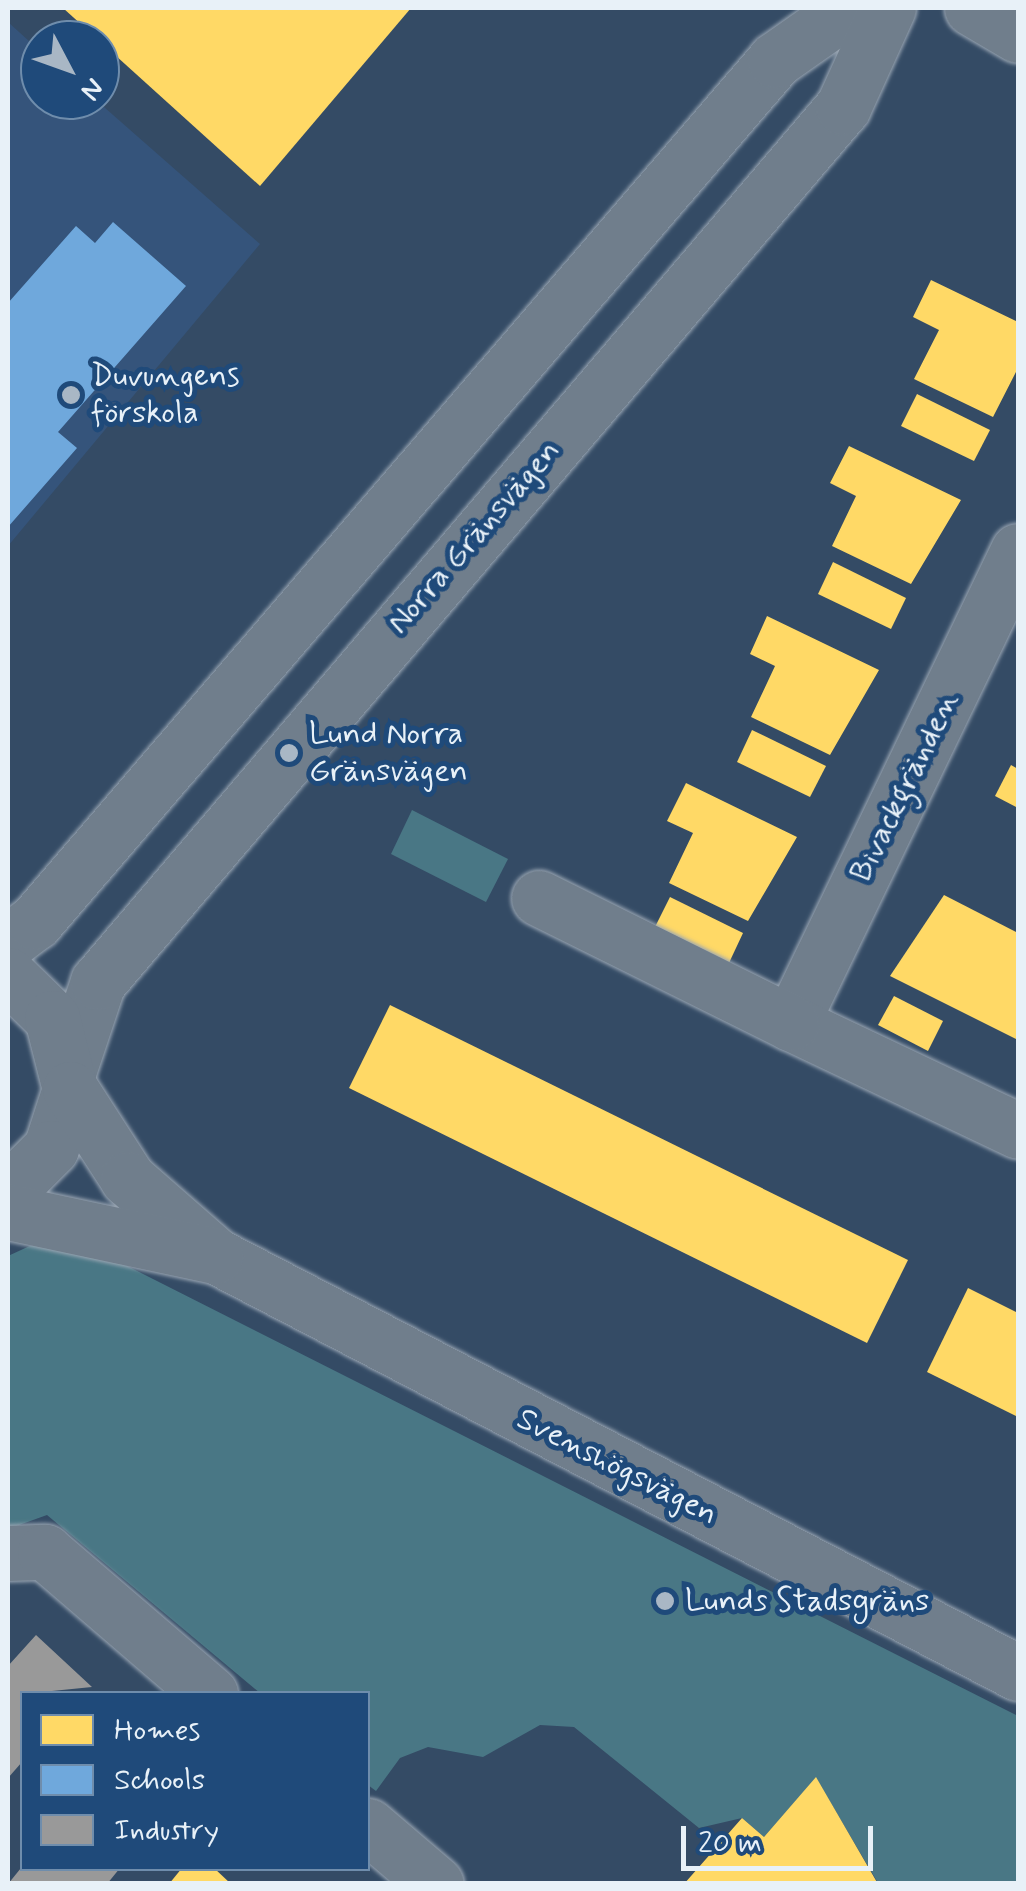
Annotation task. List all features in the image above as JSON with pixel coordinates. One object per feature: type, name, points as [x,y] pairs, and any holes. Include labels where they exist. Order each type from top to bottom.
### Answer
[{"type":"street","points":[[8,942],[36,922],[774,60],[849,8]]},
{"type":"street","name":"Norra Gränsvägen","points":[[70,1078],[98,982],[843,106],[888,8]]},
{"type":"street","points":[[972,8],[1018,35]]},
{"type":"street","name":"Bivackgränden","points":[[790,1024],[1018,551]]},
{"type":"street","points":[[540,898],[790,1024],[1018,1131]]},
{"type":"street","name":"Svenshögsvägen","points":[[8,975],[52,1018],[70,1078],[128,1179],[216,1256],[1018,1674]]},
{"type":"street","points":[[8,1190],[51,1148],[70,1078]]},
{"type":"street","name":"Svenshögsvägen","points":[[8,1212],[216,1256]]},
{"type":"street","points":[[8,1553],[45,1552],[207,1691]]},
{"type":"street","points":[[370,1828],[436,1884]]},
{"type":"shaded area","name":"Duvungens förskola","points":[[8,22],[20,33],[20,120],[119,120],[260,244],[8,546]]},
{"type":"shaded area","points":[[412,810],[508,859],[486,902],[391,854]]},
{"type":"shaded area","points":[[60,1232],[1018,1716],[1018,1883],[878,1883],[816,1778],[764,1837],[742,1818],[699,1828],[574,1727],[540,1725],[483,1757],[428,1747],[400,1758],[376,1791],[370,1786],[370,1691],[258,1691],[47,1515],[8,1529],[8,1256]]},
{"type":"building: Homes","points":[[63,8],[411,8],[260,186],[120,60],[120,20],[76,20]]},
{"type":"building: Homes","points":[[931,280],[1018,322],[1018,368],[993,417],[914,379],[939,330],[913,317]]},
{"type":"building: Homes","points":[[917,394],[990,430],[974,461],[901,426]]},
{"type":"building: Homes","points":[[849,446],[961,500],[911,584],[832,546],[856,496],[830,483]]},
{"type":"building: Homes","points":[[833,562],[906,598],[891,629],[818,594]]},
{"type":"building: Homes","points":[[767,616],[879,670],[830,755],[751,717],[775,666],[750,654]]},
{"type":"building: Homes","points":[[752,730],[826,766],[810,797],[737,762]]},
{"type":"building: Homes","points":[[1011,765],[1018,769],[1018,808],[995,796]]},
{"type":"building: Homes","points":[[686,783],[797,837],[748,921],[669,883],[693,833],[667,821]]},
{"type":"building: Homes","points":[[944,895],[1018,933],[1018,1040],[890,976]]},
{"type":"building: Homes","points":[[670,897],[743,933],[728,965],[654,929]]},
{"type":"building: Homes","points":[[894,996],[943,1021],[928,1051],[878,1025]]},
{"type":"building: Homes","points":[[390,1005],[908,1260],[867,1343],[349,1088]]},
{"type":"building: Homes","points":[[968,1288],[1018,1313],[1018,1417],[927,1372]]},
{"type":"building: Homes","points":[[816,1777],[878,1884],[684,1884],[742,1818],[764,1837]]},
{"type":"building: Homes","points":[[180,1871],[217,1871],[231,1884],[169,1884]]},
{"type":"building: Schools","points":[[113,222],[186,286],[58,432],[77,448],[8,527],[8,303],[76,226],[95,243]]},
{"type":"building: Industry","points":[[36,1635],[92,1687],[20,1691],[20,1764],[8,1778],[8,1666]]},
{"type":"building: Industry","points":[[20,1869],[118,1871],[107,1884],[8,1884]]},
{"type":"place","name":"Duvungens förskola","points":[[71,395]]},
{"type":"place","name":"Lund Norra Gränsvägen","points":[[289,753]]},
{"type":"place","name":"Lunds Stadsgräns","points":[[665,1601]]}]
